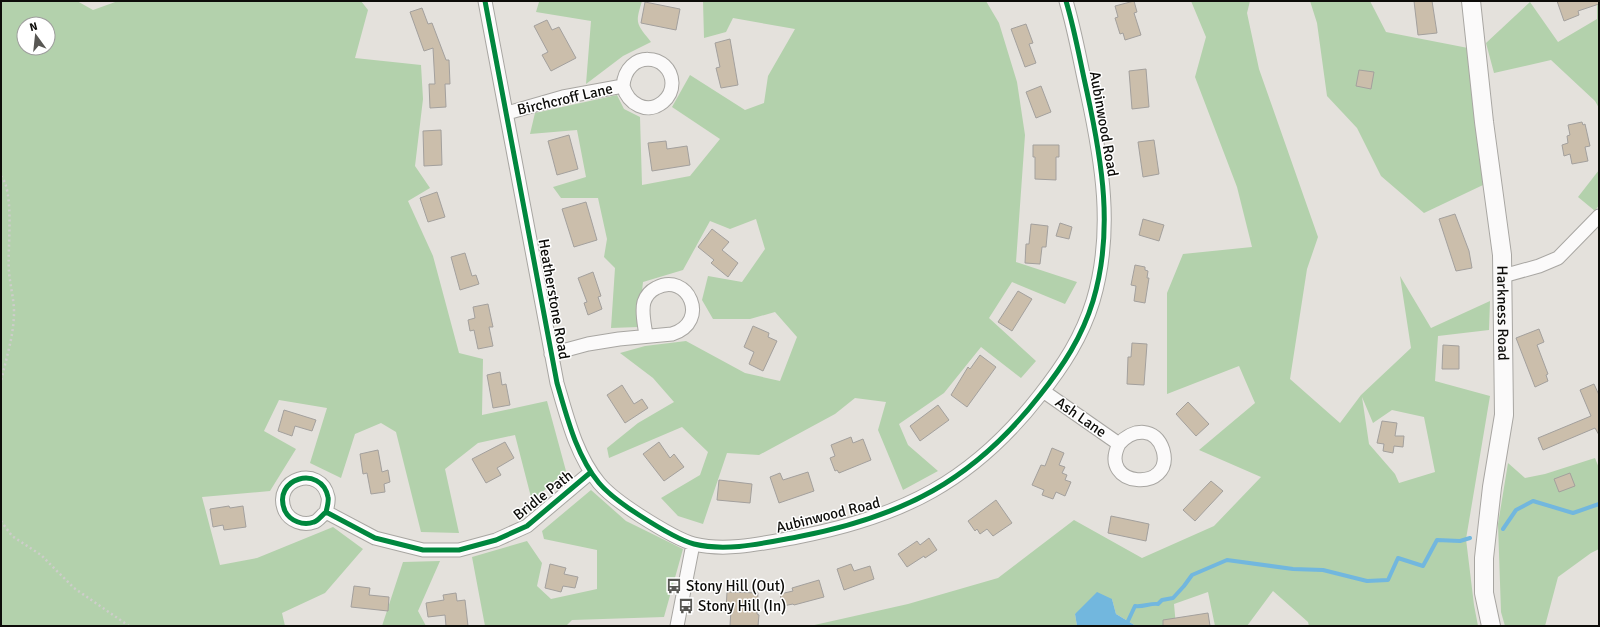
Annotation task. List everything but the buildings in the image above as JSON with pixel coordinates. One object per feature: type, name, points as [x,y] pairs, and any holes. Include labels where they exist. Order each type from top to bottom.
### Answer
[{"type":"main road","name":"Harkness Road","points":[[1471,1],[1484,122],[1502,255],[1503,276],[1504,415],[1492,487],[1484,558],[1484,593],[1491,626]]},
{"type":"street","name":"Heatherstone Road","points":[[485,1],[551,354],[566,413],[583,458],[599,484],[614,497],[652,523],[693,544]]},
{"type":"street","name":"Aubinwood Road","points":[[693,544],[717,546],[752,545],[819,533],[854,524],[889,512],[931,492],[972,466],[1012,428],[1067,360],[1086,322],[1099,279],[1104,244],[1105,205],[1101,161],[1066,1]]},
{"type":"street","name":"Birchcroff Lane","points":[[507,113],[563,97],[623,86]]},
{"type":"street","points":[[1503,276],[1539,266],[1558,258],[1599,216]]},
{"type":"street","points":[[551,354],[588,344],[679,332],[686,327],[690,320],[693,308],[689,296],[684,290],[676,286],[660,286],[647,295],[643,311],[646,336]]},
{"type":"street","name":"Ash Lane","points":[[1043,391],[1119,444]]},
{"type":"street","name":"Bridle Path","points":[[326,512],[375,538],[422,550],[459,550],[496,540],[526,526],[591,472]]},
{"type":"street","points":[[677,626],[693,544]]},
{"type":"path","points":[[1,176],[5,180],[9,200],[8,271],[14,312],[1,381]]},
{"type":"path","points":[[1,521],[12,536],[41,555],[74,588],[129,626]]},
{"type":"green space","points":[[1,1],[77,1],[93,10],[118,1],[361,1],[368,10],[355,58],[421,65],[423,99],[415,166],[430,188],[408,201],[433,256],[459,353],[483,359],[482,415],[547,401],[566,471],[532,501],[515,435],[478,443],[445,469],[459,533],[421,532],[396,432],[381,423],[355,434],[341,478],[310,463],[327,408],[279,400],[264,431],[296,449],[270,491],[202,497],[220,565],[257,558],[333,527],[363,549],[325,593],[282,613],[285,626],[1,626]]},
{"type":"green space","points":[[642,1],[638,14],[638,23],[642,31],[651,42],[623,56],[586,84],[591,21],[536,12],[539,2]]},
{"type":"green space","points":[[703,1],[986,1],[999,23],[1017,82],[1025,135],[1016,262],[1077,282],[1065,304],[1012,282],[989,318],[1036,361],[1021,378],[981,347],[944,393],[899,424],[908,445],[938,471],[903,490],[878,430],[886,402],[855,398],[835,414],[759,455],[727,453],[703,524],[678,516],[661,498],[700,475],[708,452],[682,427],[609,458],[607,448],[638,423],[674,402],[653,378],[620,353],[645,346],[686,341],[745,373],[780,381],[797,337],[775,312],[750,319],[713,319],[702,300],[708,276],[742,282],[765,249],[756,219],[730,229],[710,221],[683,270],[643,282],[638,327],[611,328],[615,268],[604,257],[607,239],[598,198],[561,198],[553,187],[586,177],[577,130],[530,134],[535,113],[617,95],[624,109],[640,117],[642,185],[690,176],[720,139],[672,107],[690,75],[745,110],[764,103],[768,76],[795,29],[733,18],[726,32],[704,38]]},
{"type":"green space","points":[[1191,1],[1250,1],[1247,13],[1259,69],[1318,237],[1307,269],[1290,379],[1340,423],[1361,395],[1411,348],[1400,276],[1431,328],[1490,301],[1489,330],[1438,336],[1435,381],[1490,396],[1466,539],[1478,626],[1309,626],[1308,622],[1273,591],[1247,626],[1215,626],[1208,592],[1174,604],[1176,626],[1136,626],[1116,614],[1112,599],[1075,614],[1077,626],[810,626],[908,604],[998,578],[1074,520],[1142,558],[1214,526],[1261,477],[1199,450],[1255,403],[1239,366],[1167,394],[1167,293],[1183,254],[1252,247],[1237,187],[1195,77],[1206,37]],"holes":[[[1362,397],[1373,423],[1392,410],[1424,417],[1435,472],[1399,483],[1395,474],[1369,444]]]},
{"type":"green space","points":[[1310,1],[1370,1],[1386,32],[1468,48],[1483,185],[1424,213],[1381,176],[1357,128],[1327,96],[1317,23]]},
{"type":"green space","points":[[1597,1],[1599,1],[1599,108],[1595,101],[1551,60],[1494,73],[1486,43],[1530,2],[1558,42],[1597,19]]},
{"type":"green space","points":[[1599,170],[1599,205],[1595,211],[1578,197]]},
{"type":"green space","points":[[1595,458],[1599,468],[1599,549],[1591,553],[1558,577],[1545,626],[1505,626],[1501,612],[1498,524],[1508,463],[1525,478],[1545,474]]},
{"type":"green space","points":[[591,490],[626,521],[683,549],[664,617],[572,620],[566,626],[485,626],[472,557],[527,541],[542,563],[537,586],[551,599],[597,589],[597,550],[544,539],[542,531]]},
{"type":"green space","points":[[440,561],[418,611],[426,626],[382,626],[403,562]]},
{"type":"water","points":[[1097,592],[1112,599],[1116,614],[1136,626],[1077,626],[1075,614]]},
{"type":"waterway","points":[[1503,529],[1516,510],[1533,501],[1573,513],[1599,504]]},
{"type":"waterway","points":[[1128,621],[1135,606],[1158,604],[1162,600],[1173,598],[1192,575],[1227,560],[1293,569],[1323,570],[1367,581],[1388,580],[1398,558],[1423,566],[1437,540],[1460,541],[1470,538]]},
{"type":"cycle path","points":[[485,1],[557,383],[578,448],[591,472],[599,483],[623,504],[658,527],[681,539],[694,544],[719,547],[759,544],[835,529],[902,506],[933,491],[989,451],[1015,425],[1040,395],[1071,351],[1089,314],[1099,275],[1103,249],[1104,196],[1092,118],[1066,1]]},
{"type":"cycle path","points":[[326,512],[317,520],[310,523],[301,523],[293,520],[285,511],[283,500],[285,490],[291,483],[299,479],[308,478],[316,481],[324,487],[328,497],[326,512],[375,538],[423,550],[459,550],[496,540],[527,526],[591,472]]},
{"type":"place","name":"Stony Hill (Out)","points":[[674,586]]},
{"type":"place","name":"Stony Hill (In)","points":[[686,606]]}]
